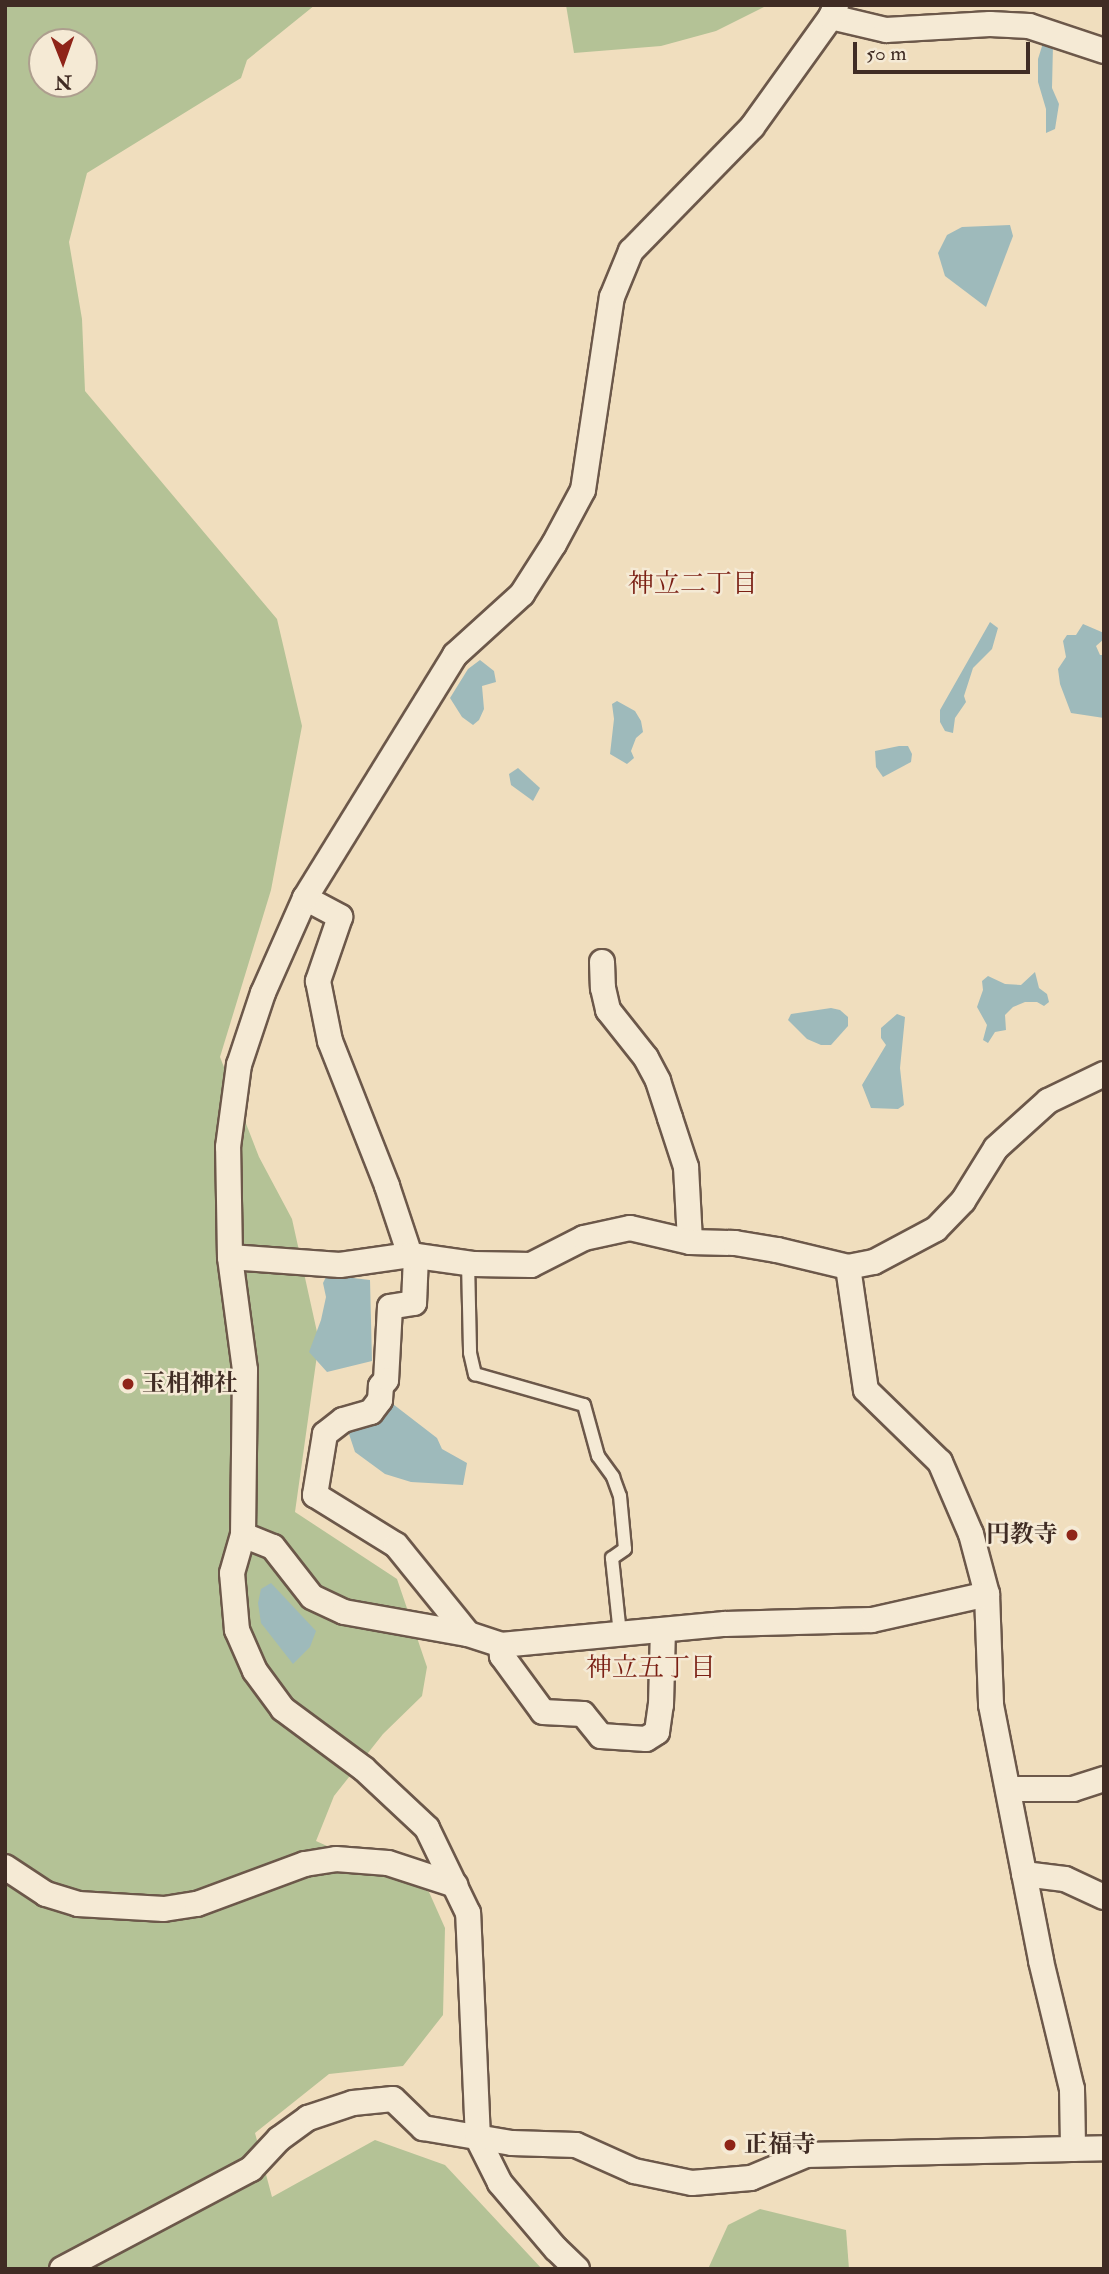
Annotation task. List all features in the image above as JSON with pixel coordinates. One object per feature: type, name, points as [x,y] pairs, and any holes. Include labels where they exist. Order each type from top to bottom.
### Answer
[{"type":"street","points":[[577,2269],[556,2249],[500,2183],[478,2139],[468,1913],[427,1828],[364,1769],[284,1709],[254,1671],[237,1630],[232,1573],[243,1535],[245,1370],[230,1257],[229,1147],[239,1065],[263,993],[305,898],[455,655],[522,594],[554,544],[583,490],[612,297],[631,251],[752,127],[833,11],[886,30],[990,24],[1029,26],[1104,51]]},
{"type":"street","points":[[305,898],[340,917],[318,981],[320,993],[330,1041],[413,1256],[414,1303],[390,1307],[386,1380],[381,1386],[380,1400],[371,1412],[343,1420],[326,1434],[315,1495],[396,1545],[468,1634]]},
{"type":"street","points":[[602,962],[603,988],[608,1010],[646,1058],[658,1081],[686,1167],[690,1242]]},
{"type":"street","points":[[230,1257],[340,1265],[413,1256],[531,1265],[584,1238],[630,1228],[690,1242],[735,1243],[777,1250],[848,1267],[874,1262],[936,1229],[963,1202],[996,1148],[1048,1101],[1104,1074]]},
{"type":"street","points":[[848,1267],[854,1326],[866,1390],[940,1462],[971,1535],[987,1594],[991,1705],[1024,1874],[1072,2089],[1073,2150]]},
{"type":"street","points":[[243,1535],[273,1547],[312,1597],[344,1612],[468,1634],[501,1645],[725,1624],[872,1620],[987,1594]]},
{"type":"street","points":[[501,1645],[502,1656],[543,1712],[583,1714],[601,1737],[646,1739],[657,1731],[663,1630]]},
{"type":"street","points":[[1008,1789],[1073,1789],[1104,1779]]},
{"type":"street","points":[[5,1867],[46,1894],[78,1904],[164,1909],[197,1904],[305,1864],[335,1859],[388,1863],[455,1885]]},
{"type":"street","points":[[1024,1874],[1065,1879],[1104,1897]]},
{"type":"street","points":[[62,2269],[251,2169],[279,2139],[308,2118],[354,2104],[393,2099],[423,2128],[478,2139],[576,2145],[634,2171],[692,2183],[751,2178],[806,2155],[1104,2148]]},
{"type":"lane","points":[[468,1262],[470,1353],[475,1374],[584,1405],[598,1456],[613,1477],[620,1496],[625,1549],[612,1559],[620,1634]]},
{"type":"green space","points":[[5,5],[315,5],[247,60],[241,78],[87,173],[69,242],[82,319],[85,391],[277,619],[302,726],[271,890],[220,1057],[259,1157],[292,1219],[319,1341],[295,1512],[397,1579],[427,1667],[422,1696],[383,1734],[334,1796],[316,1841],[429,1892],[445,1928],[443,2015],[403,2066],[329,2074],[255,2133],[272,2197],[375,2140],[445,2165],[542,2269],[5,2269]]},
{"type":"green space","points":[[566,5],[768,5],[716,31],[661,46],[574,53]]},
{"type":"green space","points":[[760,2209],[846,2230],[849,2269],[708,2269],[728,2225]]},
{"type":"water","points":[[1043,43],[1053,45],[1052,88],[1059,104],[1055,129],[1046,133],[1046,109],[1038,82],[1038,59]]},
{"type":"water","points":[[1010,225],[1013,236],[986,307],[945,276],[938,253],[947,235],[962,227]]},
{"type":"water","points":[[990,622],[998,628],[992,649],[973,668],[964,696],[966,702],[955,718],[953,733],[945,731],[940,722],[940,710]]},
{"type":"water","points":[[1083,624],[1104,633],[1104,639],[1096,646],[1100,655],[1104,655],[1104,718],[1071,713],[1060,684],[1058,669],[1066,657],[1063,641],[1067,635],[1076,635]]},
{"type":"water","points":[[480,660],[494,671],[496,682],[482,686],[484,709],[479,720],[473,725],[462,717],[450,698],[468,669]]},
{"type":"water","points":[[617,701],[635,711],[643,732],[636,738],[631,751],[634,758],[627,764],[610,754],[614,719],[612,704]]},
{"type":"water","points":[[908,746],[912,754],[911,762],[883,777],[876,767],[875,751]]},
{"type":"water","points":[[518,768],[540,788],[533,801],[511,785],[509,774]]},
{"type":"water","points":[[1035,972],[1039,988],[1047,994],[1049,1002],[1044,1006],[1037,1002],[1025,1002],[1013,1007],[1005,1015],[1006,1030],[995,1032],[988,1043],[983,1040],[987,1025],[977,1007],[983,990],[982,981],[988,976],[1005,984],[1021,985]]},
{"type":"water","points":[[831,1008],[840,1010],[848,1017],[848,1026],[831,1045],[821,1045],[807,1039],[788,1020],[791,1014]]},
{"type":"water","points":[[897,1014],[905,1017],[900,1068],[904,1105],[898,1109],[871,1108],[862,1085],[886,1045],[881,1038],[881,1028]]},
{"type":"water","points":[[327,1275],[370,1280],[372,1361],[327,1372],[309,1352],[321,1320],[326,1297],[323,1283]]},
{"type":"water","points":[[389,1401],[437,1438],[442,1449],[467,1463],[463,1485],[411,1482],[385,1474],[355,1452],[349,1434],[352,1424]]},
{"type":"water","points":[[271,1583],[316,1631],[310,1647],[293,1664],[261,1623],[258,1603],[261,1589]]},
{"type":"place","name":"玉相神社","points":[[128,1384]]},
{"type":"place","name":"円教寺","points":[[1072,1535]]},
{"type":"place","name":"正福寺","points":[[730,2145]]},
{"type":"district","name":"神立二丁目","points":[[693,585]]},
{"type":"district","name":"神立五丁目","points":[[651,1669]]}]
